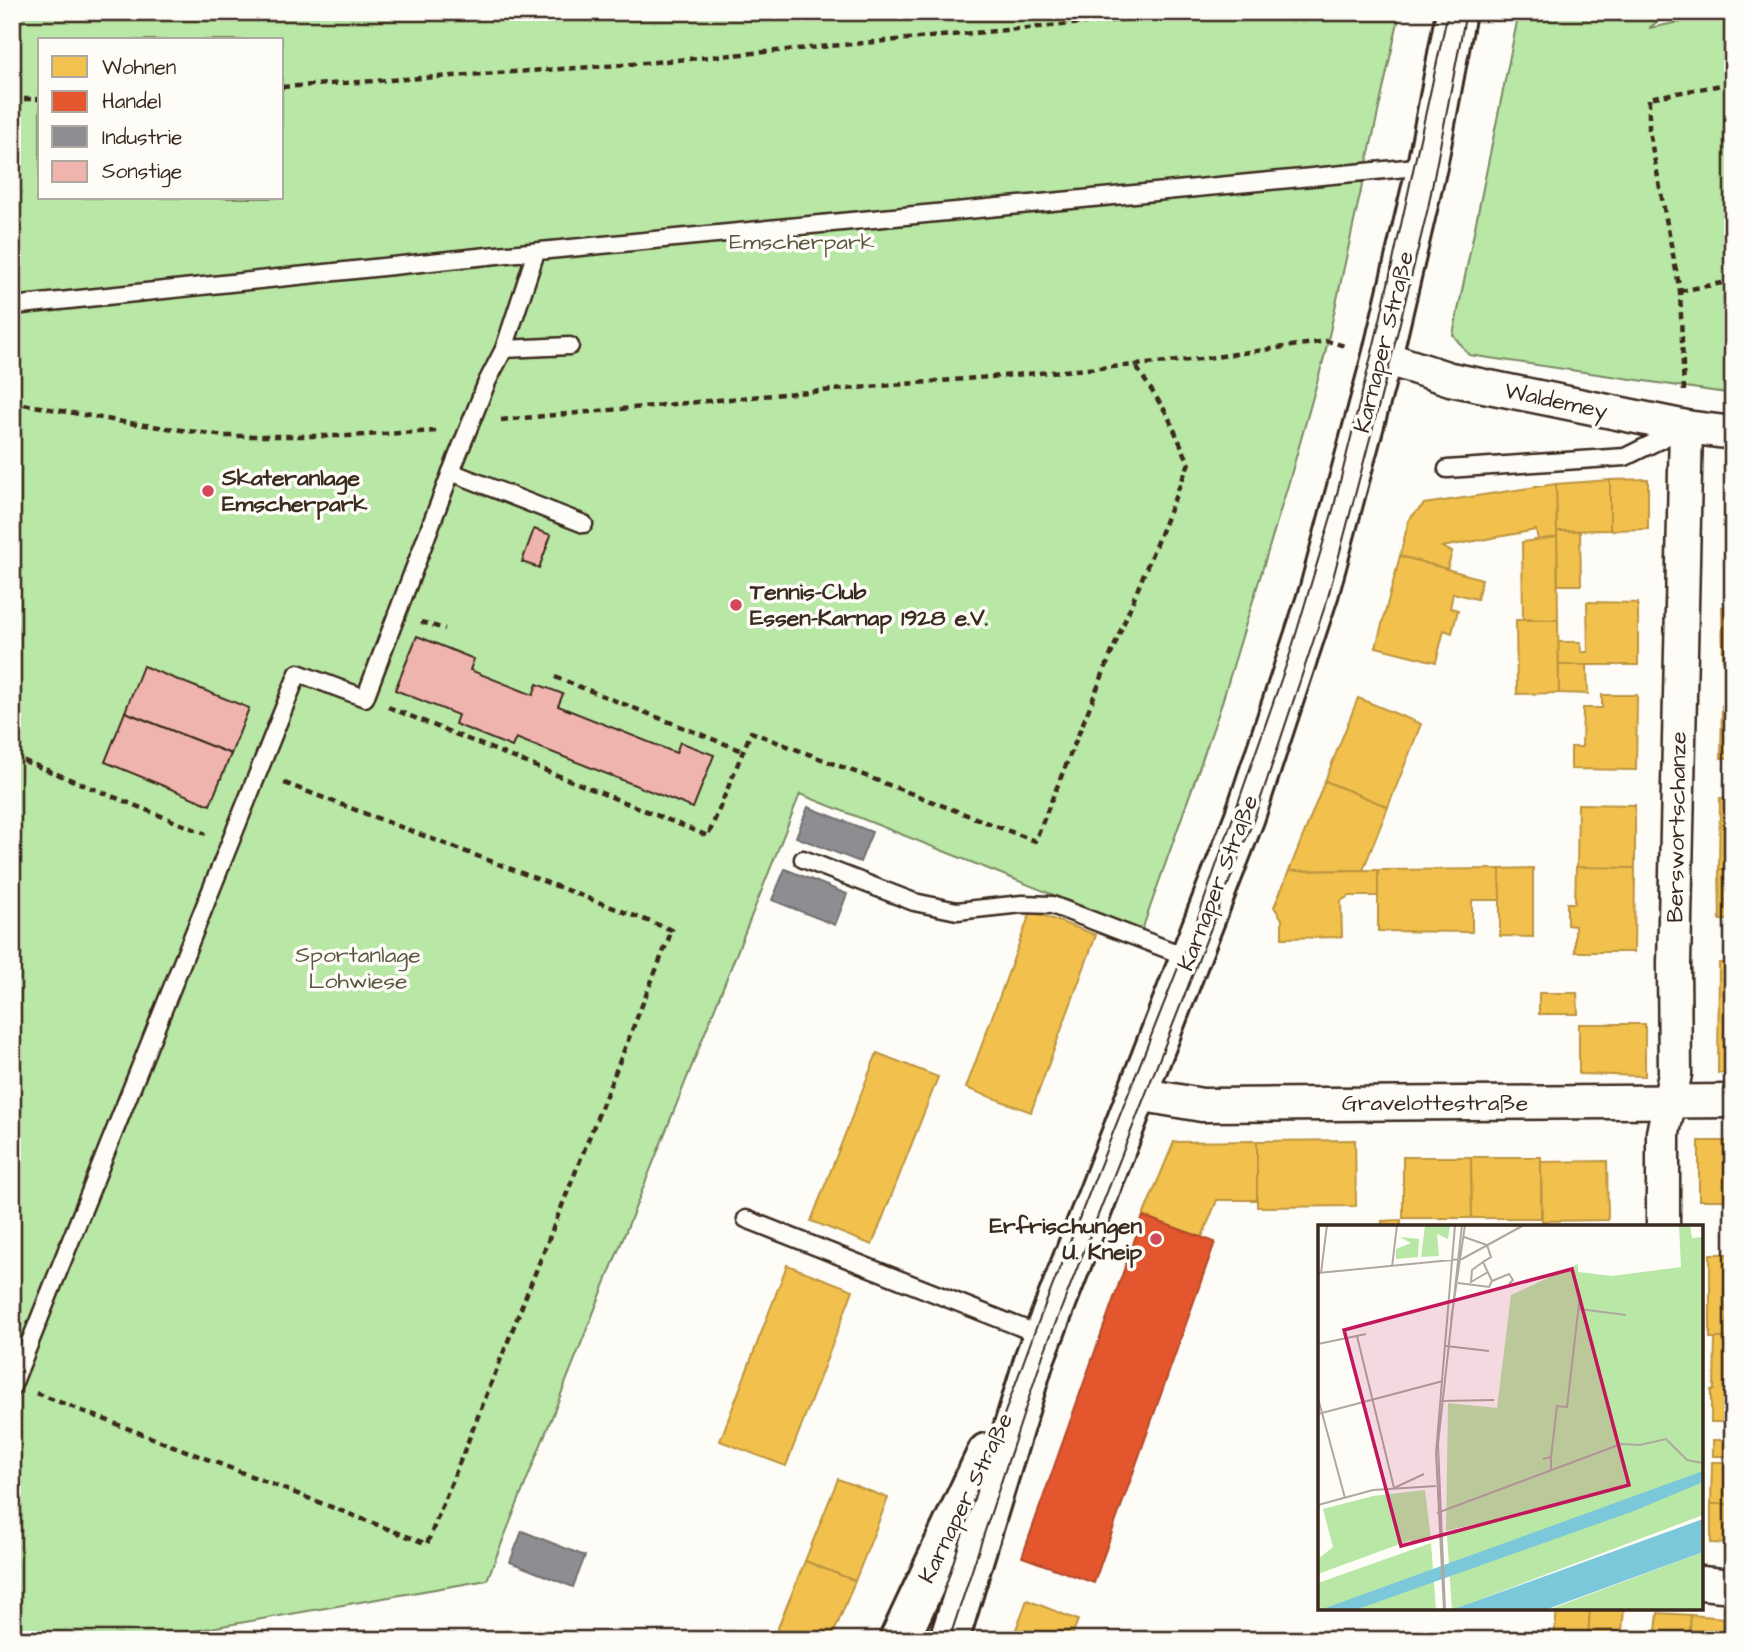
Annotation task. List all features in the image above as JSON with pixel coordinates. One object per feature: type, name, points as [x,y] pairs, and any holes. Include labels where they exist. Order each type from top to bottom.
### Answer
[{"type":"main road","name":"Karnaper Straße","points":[[949,1640],[1039,1347],[1245,816],[1320,592],[1382,357],[1426,166],[1453,29]]},
{"type":"main road","name":"Karnaper Straße","points":[[899,1640],[1039,1347]]},
{"type":"street","name":"Waldemey","points":[[1382,357],[1450,379],[1686,427],[1733,433]]},
{"type":"street","name":"Berswortschanze","points":[[1663,1225],[1663,1133],[1675,1074],[1674,965],[1686,427]]},
{"type":"street","name":"Gravelottestraße","points":[[1138,1094],[1202,1105],[1733,1101]]},
{"type":"street","points":[[1703,1583],[1733,1586]]},
{"type":"lane","points":[[12,306],[536,252],[1426,166]]},
{"type":"lane","points":[[13,1386],[20,1346],[298,673],[365,698],[469,425],[504,349],[536,252]]},
{"type":"lane","points":[[504,349],[570,346]]},
{"type":"lane","points":[[1447,468],[1625,457],[1686,427]]},
{"type":"lane","points":[[451,472],[584,524]]},
{"type":"lane","points":[[803,859],[914,902],[957,911],[1022,904],[1052,905],[1190,958]]},
{"type":"lane","points":[[746,1219],[1039,1347]]},
{"type":"path","points":[[284,87],[622,65],[1204,12]]},
{"type":"path","points":[[1686,427],[1680,291],[1649,131],[1649,99],[1733,83]]},
{"type":"path","points":[[12,99],[38,99]]},
{"type":"path","points":[[1680,291],[1733,281]]},
{"type":"path","points":[[12,402],[123,422],[226,436],[346,436],[433,432],[492,421],[1200,359],[1326,341],[1382,357]]},
{"type":"path","points":[[365,698],[708,836],[751,732],[1035,841],[1189,463],[1167,414],[1135,365]]},
{"type":"path","points":[[317,443],[320,435]]},
{"type":"path","points":[[555,677],[743,751]]},
{"type":"path","points":[[12,756],[230,843]]},
{"type":"path","points":[[13,1386],[427,1544],[672,930],[258,773]]},
{"type":"green space","name":"Sportanlage Lohwiese","points":[[12,12],[1111,12],[1399,17],[1325,354],[1289,482],[1220,709],[1142,930],[800,794],[487,1580],[141,1640],[12,1640]]},
{"type":"green space","points":[[1519,12],[1670,12],[1649,28],[1733,12],[1733,394],[1469,355],[1453,335]]},
{"type":"building: Wohnen","points":[[1727,477],[1733,477],[1733,569],[1727,569],[1727,531],[1724,532]]},
{"type":"building: Wohnen","points":[[1648,479],[1648,529],[1610,530],[1610,480]]},
{"type":"building: Wohnen","points":[[1610,480],[1610,530],[1557,531],[1556,484]]},
{"type":"building: Wohnen","points":[[1556,484],[1557,537],[1538,540],[1536,530],[1442,547],[1452,552],[1447,569],[1400,556],[1409,519],[1424,504]]},
{"type":"building: Wohnen","points":[[1557,531],[1580,531],[1581,585],[1558,585]]},
{"type":"building: Wohnen","points":[[1557,537],[1558,620],[1523,619],[1522,542]]},
{"type":"building: Wohnen","points":[[1400,556],[1482,579],[1477,599],[1453,593],[1450,608],[1458,610],[1452,633],[1444,630],[1436,662],[1376,647]]},
{"type":"building: Wohnen","points":[[1587,602],[1638,603],[1638,665],[1559,665],[1558,642],[1581,642],[1581,652],[1588,652]]},
{"type":"building: Wohnen","points":[[1733,606],[1733,660],[1723,660],[1722,607]]},
{"type":"building: Wohnen","points":[[1516,620],[1558,620],[1559,693],[1517,694]]},
{"type":"building: Wohnen","points":[[1559,665],[1587,665],[1588,694],[1559,693]]},
{"type":"building: Wohnen","points":[[1602,695],[1637,695],[1636,770],[1571,769],[1571,747],[1582,747],[1583,708],[1602,708]]},
{"type":"building: Wohnen","points":[[1358,698],[1421,724],[1388,807],[1325,781]]},
{"type":"building: Wohnen","points":[[1722,706],[1733,706],[1733,758],[1721,758]]},
{"type":"building: Wohnen","points":[[1325,781],[1388,807],[1363,870],[1289,871]]},
{"type":"building: Wohnen","points":[[1720,798],[1733,798],[1733,869],[1719,869]]},
{"type":"building: Wohnen","points":[[1578,804],[1635,805],[1635,868],[1577,868]]},
{"type":"building: Wohnen","points":[[1576,867],[1635,868],[1634,952],[1575,952],[1575,926],[1567,925],[1567,903],[1575,903]]},
{"type":"building: Wohnen","points":[[1533,868],[1533,937],[1500,936],[1500,869]]},
{"type":"building: Wohnen","points":[[1500,869],[1500,900],[1472,900],[1472,932],[1378,931],[1378,870]]},
{"type":"building: Wohnen","points":[[1719,869],[1733,869],[1733,920],[1720,920]]},
{"type":"building: Wohnen","points":[[1378,870],[1378,896],[1349,896],[1341,901],[1342,937],[1282,938],[1282,919],[1274,907],[1289,871]]},
{"type":"building: Wohnen","points":[[1031,911],[1096,935],[1031,1112],[966,1088]]},
{"type":"building: Wohnen","points":[[1719,963],[1733,963],[1733,1073],[1718,1073]]},
{"type":"building: Wohnen","points":[[1539,993],[1577,993],[1578,1014],[1539,1014]]},
{"type":"building: Wohnen","points":[[1579,1024],[1645,1024],[1645,1076],[1579,1074]]},
{"type":"building: Wohnen","points":[[877,1053],[938,1077],[872,1245],[811,1221]]},
{"type":"building: Wohnen","points":[[1355,1140],[1356,1206],[1257,1207],[1257,1141]]},
{"type":"building: Wohnen","points":[[1257,1141],[1257,1200],[1217,1200],[1202,1237],[1143,1216],[1174,1142]]},
{"type":"building: Wohnen","points":[[1699,1141],[1733,1141],[1733,1200],[1699,1200]]},
{"type":"building: Wohnen","points":[[1403,1157],[1471,1157],[1472,1218],[1403,1218]]},
{"type":"building: Wohnen","points":[[1471,1157],[1541,1157],[1541,1218],[1472,1218]]},
{"type":"building: Wohnen","points":[[1607,1161],[1608,1220],[1542,1221],[1541,1162]]},
{"type":"building: Wohnen","points":[[1401,1220],[1401,1225],[1382,1225],[1382,1221]]},
{"type":"building: Wohnen","points":[[1710,1254],[1733,1254],[1733,1338],[1710,1338]]},
{"type":"building: Wohnen","points":[[787,1265],[853,1290],[786,1466],[720,1441]]},
{"type":"building: Wohnen","points":[[1715,1338],[1733,1338],[1733,1422],[1711,1422]]},
{"type":"building: Wohnen","points":[[1713,1440],[1733,1440],[1733,1456],[1713,1456]]},
{"type":"building: Wohnen","points":[[1712,1462],[1733,1462],[1733,1504],[1711,1504]]},
{"type":"building: Wohnen","points":[[838,1479],[888,1498],[855,1581],[805,1561]]},
{"type":"building: Wohnen","points":[[1711,1504],[1733,1504],[1733,1544],[1711,1543]]},
{"type":"building: Wohnen","points":[[805,1561],[855,1581],[831,1640],[773,1640]]},
{"type":"building: Wohnen","points":[[1027,1600],[1078,1620],[1070,1640],[1012,1640]]},
{"type":"building: Wohnen","points":[[1557,1610],[1590,1610],[1588,1640],[1554,1640]]},
{"type":"building: Wohnen","points":[[1590,1610],[1624,1610],[1621,1640],[1588,1640]]},
{"type":"building: Wohnen","points":[[1658,1613],[1691,1615],[1689,1640],[1655,1640]]},
{"type":"building: Wohnen","points":[[1691,1615],[1724,1618],[1723,1640],[1689,1640]]},
{"type":"building: Wohnen","points":[[539,1629],[542,1640],[499,1640]]},
{"type":"building: Handel","points":[[1143,1216],[1215,1242],[1094,1583],[1022,1557]]},
{"type":"building: Industrie","points":[[808,807],[872,832],[860,862],[796,837]]},
{"type":"building: Industrie","points":[[785,869],[847,894],[835,925],[772,900]]},
{"type":"building: Industrie","points":[[522,1531],[585,1556],[573,1587],[510,1562]]},
{"type":"building: Sonstige","points":[[534,529],[551,535],[539,568],[522,562]]},
{"type":"building: Sonstige","points":[[417,636],[474,659],[470,670],[533,695],[537,684],[563,694],[558,706],[676,753],[680,742],[714,755],[693,808],[516,738],[512,747],[455,724],[458,715],[395,690]]},
{"type":"building: Sonstige","points":[[143,666],[249,708],[231,754],[125,712]]},
{"type":"building: Sonstige","points":[[125,712],[231,754],[210,805],[105,762]]},
{"type":"tram line","points":[[928,1640],[978,1486],[1034,1333],[1200,912],[1290,654],[1333,510],[1380,320],[1448,12]]},
{"type":"tram line","points":[[949,1640],[1043,1355],[1255,816],[1328,597],[1428,208],[1466,12]]},
{"type":"place","name":"Skateranlage Emscherpark","points":[[208,491]]},
{"type":"place","name":"Tennis-Club Essen-Karnap 1928 e.V.","points":[[736,605]]},
{"type":"place","name":"Erfrischungen U. Kneip","points":[[1156,1239]]},
{"type":"park label","name":"Emscherpark","points":[[802,242]]}]
